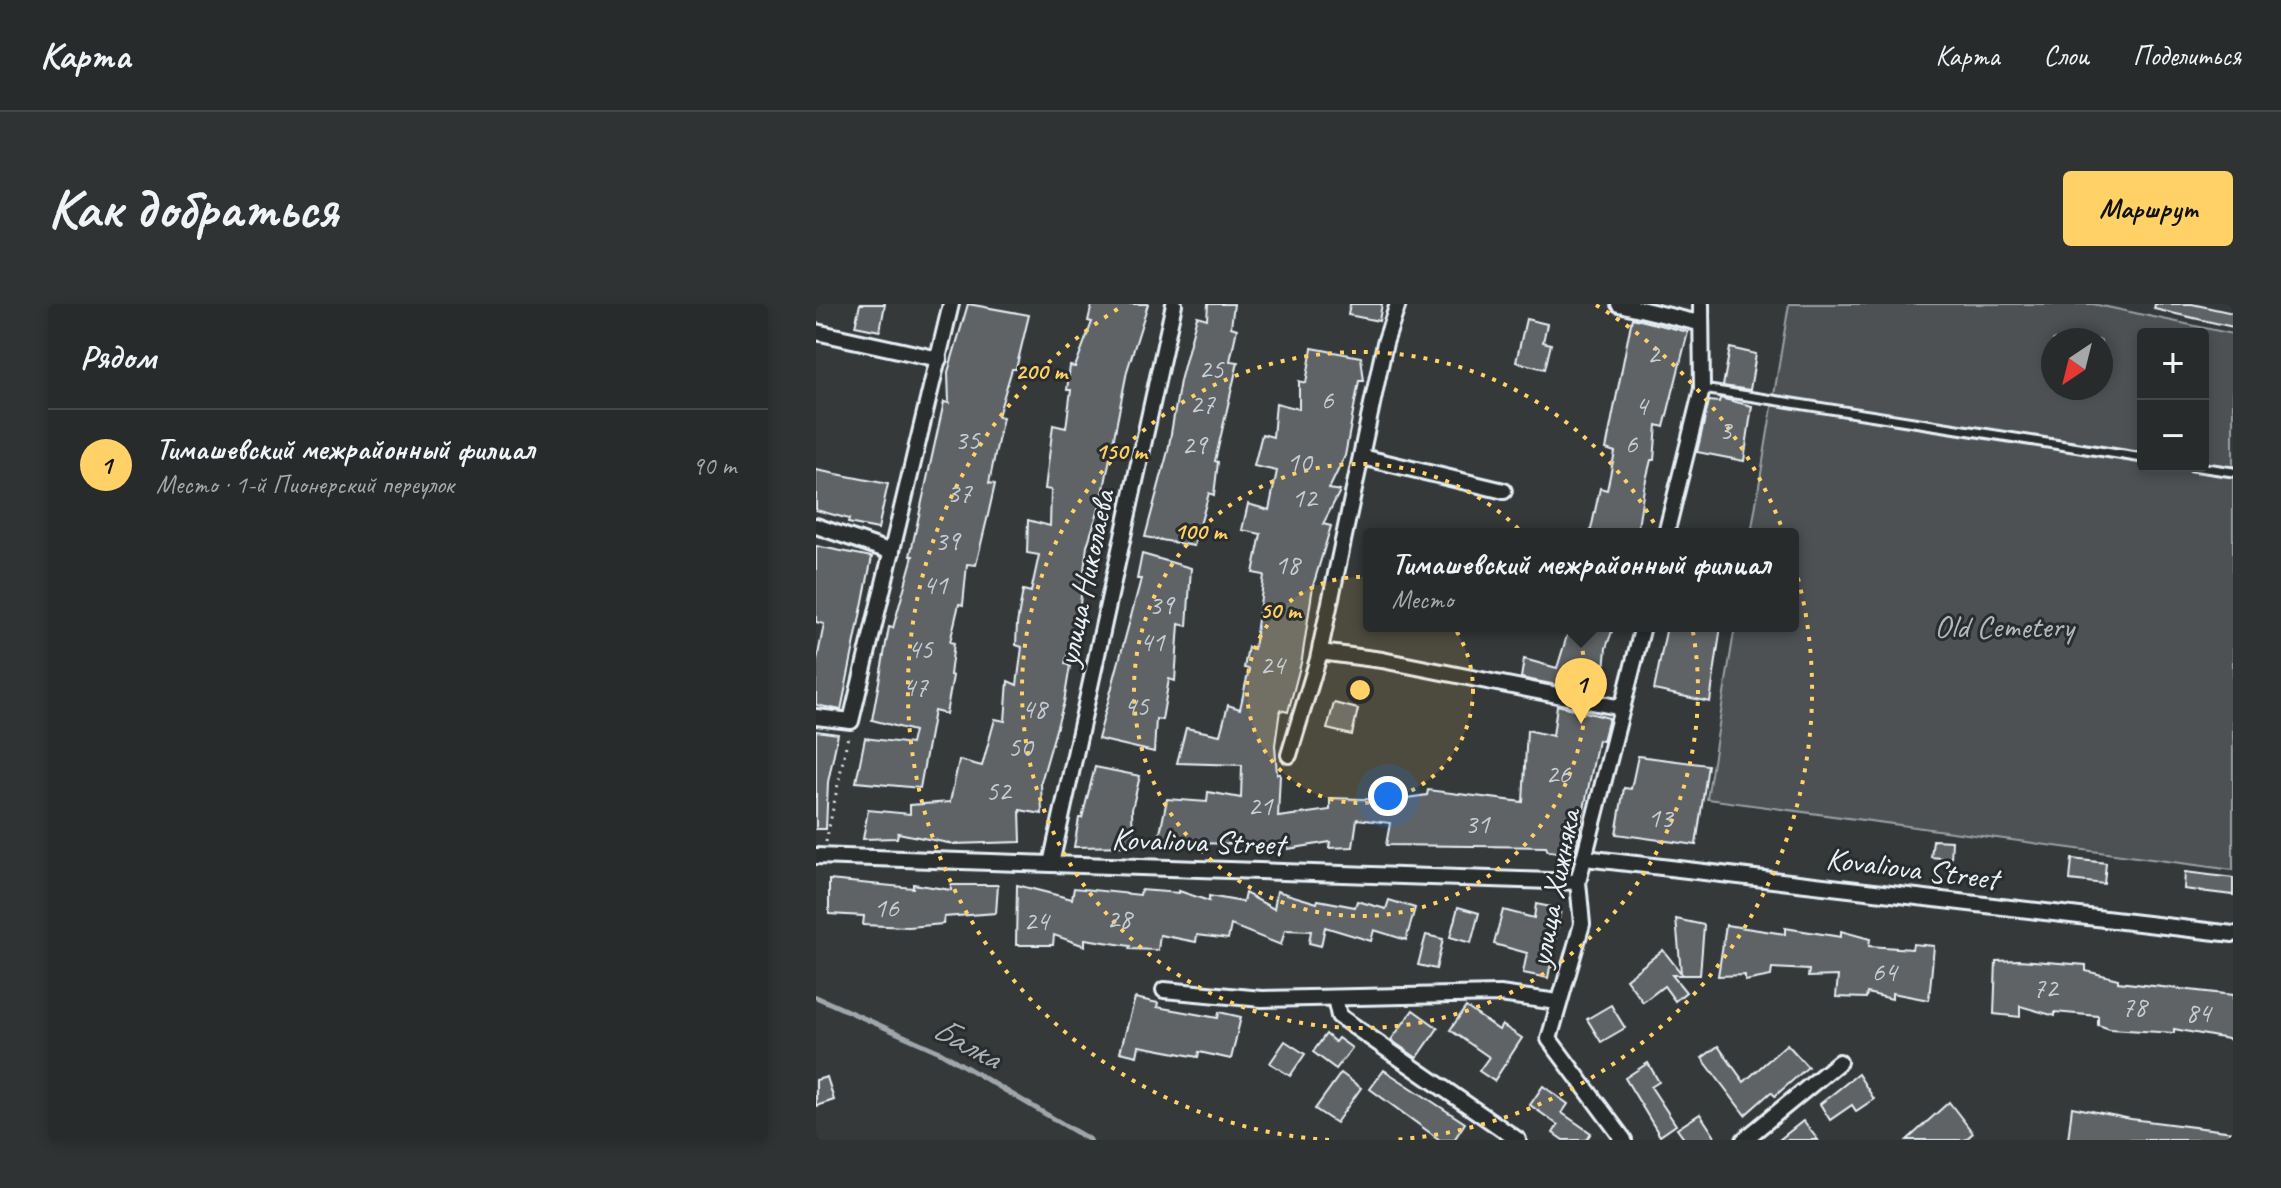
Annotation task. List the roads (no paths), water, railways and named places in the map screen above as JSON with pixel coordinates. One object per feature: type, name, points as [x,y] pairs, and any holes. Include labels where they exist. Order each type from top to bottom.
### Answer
[{"type":"street","points":[[816,717],[851,721],[951,304]]},
{"type":"street","name":"улица Николаева","points":[[1051,864],[1174,304]]},
{"type":"street","points":[[1289,755],[1320,652],[1385,343],[1398,304]]},
{"type":"street","points":[[1619,304],[1699,323]]},
{"type":"street","points":[[1667,528],[1702,389],[1701,304]]},
{"type":"street","points":[[816,332],[939,359]]},
{"type":"street","points":[[1362,457],[1504,491]]},
{"type":"street","points":[[816,526],[892,552]]},
{"type":"street","name":"улица Хижняка","points":[[1624,1140],[1549,1039],[1582,924],[1578,882],[1641,632]]},
{"type":"street","points":[[1320,652],[1382,660],[1622,708]]},
{"type":"street","name":"Kovaliova Street","points":[[819,856],[1578,882]]},
{"type":"street","name":"Kovaliova Street","points":[[1585,858],[2233,934]]},
{"type":"street","points":[[1164,990],[1262,999],[1500,994],[1558,1002]]},
{"type":"street","points":[[1335,998],[1339,1016],[1518,1140]]},
{"type":"street","points":[[1744,1140],[1839,1062]]},
{"type":"lane","points":[[1702,389],[2137,457]]},
{"type":"lane","points":[[2209,468],[2233,472]]},
{"type":"waterway","name":"Балка","points":[[816,997],[940,1052],[1090,1140]]},
{"type":"place","name":"Тимашевский межрайонный филиал","points":[[1581,724]]},
{"type":"park label","name":"Old Cemetery","points":[[2004,626]]}]
